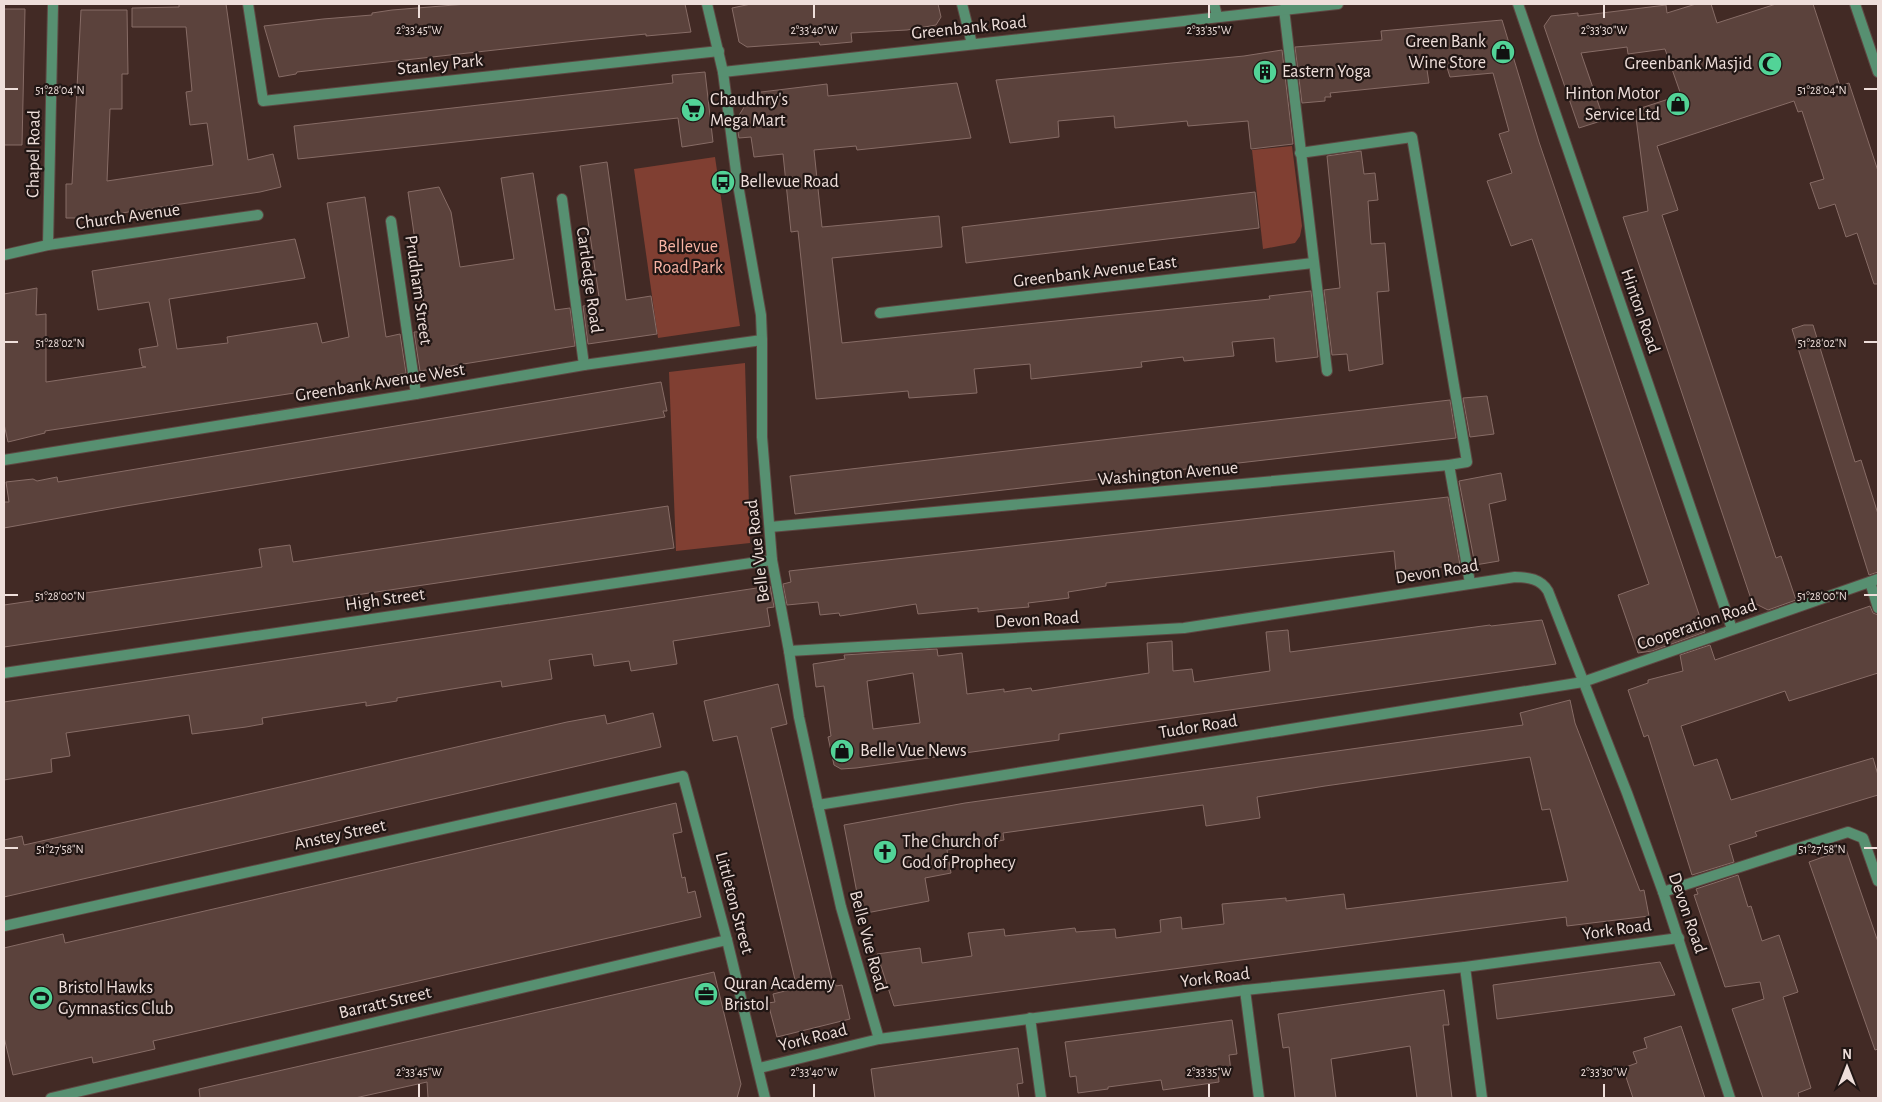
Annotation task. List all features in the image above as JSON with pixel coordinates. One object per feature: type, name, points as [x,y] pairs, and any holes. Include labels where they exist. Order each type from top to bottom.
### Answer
[{"type":"street","name":"Chapel Road","points":[[48,244],[53,4]]},
{"type":"street","name":"Stanley Park","points":[[248,4],[263,101],[719,50]]},
{"type":"street","points":[[707,4],[719,50]]},
{"type":"street","points":[[962,4],[972,44]]},
{"type":"street","points":[[1214,4],[1217,16]]},
{"type":"street","name":"Greenbank Road","points":[[723,72],[1338,4]]},
{"type":"street","name":"Hinton Road","points":[[1518,4],[1732,629]]},
{"type":"street","points":[[1856,4],[1878,72]]},
{"type":"street","points":[[1284,9],[1327,371]]},
{"type":"street","name":"Belle Vue Road","points":[[719,50],[737,178],[761,315],[762,437],[772,560],[799,717],[818,805],[841,907],[879,1039]]},
{"type":"street","points":[[1300,153],[1412,137],[1467,462],[1449,464],[1470,583]]},
{"type":"street","name":"Cartledge Road","points":[[562,200],[584,365]]},
{"type":"street","name":"Church Avenue","points":[[4,254],[48,244],[258,215]]},
{"type":"street","name":"Prudham Street","points":[[391,221],[416,394]]},
{"type":"street","name":"Greenbank Avenue East","points":[[880,313],[1313,263]]},
{"type":"street","name":"Greenbank Avenue West","points":[[4,460],[584,365],[762,340]]},
{"type":"street","name":"Washington Avenue","points":[[770,527],[1449,464]]},
{"type":"street","name":"High Street","points":[[4,673],[772,560]]},
{"type":"street","name":"Devon Road","points":[[789,651],[1184,628],[1470,583],[1524,576],[1537,580],[1544,584],[1548,591],[1627,793],[1679,938],[1730,1098]]},
{"type":"street","points":[[1874,581],[1878,608]]},
{"type":"street","name":"Cooperation Road","points":[[1583,682],[1874,581]]},
{"type":"street","name":"Tudor Road","points":[[818,805],[1583,682]]},
{"type":"street","name":"Anstey Street","points":[[4,926],[683,776]]},
{"type":"street","name":"Littleton Street","points":[[683,776],[727,940],[766,1098]]},
{"type":"street","points":[[1663,892],[1848,832],[1863,838],[1878,881]]},
{"type":"street","name":"York Road","points":[[759,1068],[879,1039],[1245,990],[1465,967],[1679,938]]},
{"type":"street","name":"Barratt Street","points":[[51,1098],[727,940]]},
{"type":"street","points":[[1465,967],[1482,1098]]},
{"type":"street","points":[[1245,990],[1259,1098]]},
{"type":"street","points":[[1030,1018],[1041,1098]]},
{"type":"green space","points":[[1292,146],[1302,226],[1300,236],[1295,243],[1263,249],[1252,150]]},
{"type":"green space","name":"Bellevue Road Park","points":[[715,157],[740,326],[658,338],[634,169]]},
{"type":"green space","points":[[745,363],[750,543],[676,551],[669,372]]},
{"type":"building","points":[[179,4],[226,4],[248,160],[273,154],[281,187],[260,192],[89,218],[66,218],[66,184],[72,184],[81,10],[127,10],[128,74],[122,74],[122,109],[110,109],[107,181],[213,165],[207,123],[190,125],[186,92],[192,91],[186,27],[132,27],[132,8],[179,7]]},
{"type":"building","points":[[467,4],[685,4],[691,32],[646,36],[646,34],[576,41],[297,72],[296,74],[279,77],[264,26],[372,15],[372,13],[392,10]]},
{"type":"building","points":[[751,4],[938,4],[941,17],[936,25],[907,30],[851,33],[852,42],[820,45],[819,42],[747,47],[739,42],[732,8]]},
{"type":"building","points":[[1696,4],[1711,4],[1717,23],[1776,4],[1813,4],[1840,86],[1849,83],[1878,171],[1878,284],[1874,284],[1857,233],[1846,237],[1835,204],[1819,209],[1810,183],[1824,179],[1802,111],[1798,112],[1794,101],[1657,146],[1678,210],[1662,215],[1776,558],[1781,556],[1796,600],[1768,610],[1752,602],[1623,217],[1648,211],[1635,110],[1681,95],[1665,49],[1628,54],[1627,47],[1581,53],[1604,120],[1579,128],[1544,26],[1551,16],[1578,13],[1578,16],[1666,5],[1667,13]]},
{"type":"building","points":[[4,9],[25,9],[22,145],[4,145]]},
{"type":"building","points":[[1502,20],[1539,142],[1705,632],[1652,651],[1638,653],[1618,595],[1649,584],[1532,239],[1511,246],[1487,181],[1512,173],[1499,134],[1509,131],[1493,73],[1450,77],[1444,58],[1426,63],[1429,83],[1330,93],[1331,97],[1325,97],[1325,101],[1302,103],[1295,47],[1382,40],[1381,31]]},
{"type":"building","points":[[1282,50],[1293,144],[1251,149],[1248,121],[1188,126],[1187,121],[1115,128],[1114,116],[1058,121],[1059,137],[1010,143],[996,80],[1244,56]]},
{"type":"building","points":[[705,72],[713,142],[682,147],[678,118],[298,159],[294,126],[673,83],[672,75]]},
{"type":"building","points":[[957,83],[971,138],[857,150],[856,146],[814,150],[822,227],[939,216],[942,247],[832,258],[842,343],[1270,299],[1269,296],[1311,291],[1318,357],[1276,362],[1274,338],[1232,342],[1234,356],[1184,361],[1183,357],[1141,362],[1142,367],[1031,379],[1030,364],[974,369],[977,393],[909,398],[908,391],[816,399],[798,231],[791,232],[783,154],[754,157],[751,137],[739,138],[736,120],[753,93],[827,84],[828,96]]},
{"type":"building","points":[[1361,151],[1364,174],[1375,173],[1378,200],[1368,201],[1371,244],[1385,243],[1389,291],[1377,292],[1383,364],[1349,371],[1347,354],[1332,355],[1324,290],[1340,288],[1327,156]]},
{"type":"building","points":[[607,162],[626,300],[651,296],[657,334],[588,344],[583,306],[600,304],[580,166]]},
{"type":"building","points":[[533,173],[555,310],[570,308],[575,346],[420,371],[414,332],[428,331],[408,192],[439,187],[451,212],[460,267],[514,259],[501,178]]},
{"type":"building","points":[[1255,192],[1259,228],[966,263],[962,227]]},
{"type":"building","points":[[365,197],[386,337],[400,334],[406,373],[393,376],[393,378],[45,431],[45,433],[8,442],[4,424],[4,294],[37,288],[36,315],[46,314],[46,382],[146,367],[142,366],[139,349],[158,346],[149,302],[98,310],[92,271],[295,239],[305,278],[169,299],[177,349],[228,343],[227,337],[317,323],[322,343],[349,337],[327,203]]},
{"type":"building","points":[[1804,325],[1813,325],[1855,462],[1861,460],[1878,514],[1878,572],[1869,575],[1792,329]]},
{"type":"building","points":[[661,382],[667,411],[663,411],[665,417],[4,528],[4,502],[9,502],[6,482],[33,479],[37,481],[57,477],[58,482]]},
{"type":"building","points":[[1487,396],[1494,434],[1470,437],[1463,398]]},
{"type":"building","points":[[1450,400],[1456,438],[795,514],[790,476]]},
{"type":"building","points":[[1501,473],[1506,500],[1489,504],[1499,561],[1475,565],[1459,481]]},
{"type":"building","points":[[1448,497],[1460,565],[1424,569],[1425,578],[1397,582],[1394,551],[1106,583],[1106,586],[1068,592],[1069,598],[1028,603],[1029,607],[978,612],[978,608],[918,614],[916,604],[840,616],[839,613],[820,615],[818,602],[787,605],[783,584],[791,582],[789,571]]},
{"type":"building","points":[[668,506],[674,548],[4,647],[4,605],[262,567],[259,549],[290,545],[293,562]]},
{"type":"building","points":[[770,586],[774,607],[767,608],[770,626],[673,641],[677,664],[631,671],[629,661],[594,666],[592,654],[549,660],[552,679],[502,687],[501,681],[397,698],[397,701],[366,706],[366,702],[262,718],[263,724],[246,727],[192,734],[189,715],[66,733],[70,756],[51,759],[52,772],[4,780],[4,702]]},
{"type":"building","points":[[1870,606],[1873,613],[1878,615],[1878,673],[1789,701],[1785,691],[1681,726],[1694,766],[1717,759],[1731,800],[1873,758],[1878,775],[1878,795],[1755,832],[1757,836],[1729,845],[1734,862],[1692,875],[1648,735],[1644,737],[1628,690],[1648,683],[1648,680],[1683,671],[1680,655],[1710,645],[1715,660]]},
{"type":"building","points":[[1542,620],[1556,664],[1059,734],[1059,740],[841,769],[834,765],[828,737],[831,736],[824,686],[816,687],[813,664],[845,659],[844,655],[937,649],[938,656],[962,653],[967,694],[1004,689],[1004,692],[1031,688],[1032,691],[1149,673],[1147,643],[1172,641],[1173,671],[1192,669],[1194,682],[1270,671],[1266,632],[1288,630],[1290,652]],"holes":[[[913,673],[920,723],[873,729],[867,681]]]},
{"type":"building","points":[[778,684],[787,724],[771,728],[832,979],[834,979],[836,986],[842,985],[850,1019],[777,1037],[768,1003],[775,1002],[773,994],[797,988],[737,736],[713,741],[704,701]]},
{"type":"building","points":[[1570,700],[1575,723],[1640,891],[1644,890],[1649,916],[1567,926],[1566,917],[894,1006],[877,954],[920,948],[922,963],[972,956],[968,933],[1004,929],[1005,936],[1075,928],[1076,932],[1115,929],[1116,938],[1161,932],[1160,920],[1181,917],[1182,929],[1224,924],[1222,904],[1286,898],[1286,901],[1344,894],[1346,909],[1568,881],[1550,809],[1542,810],[1530,757],[1257,797],[1260,818],[1206,826],[1203,805],[1003,833],[1004,840],[947,850],[951,873],[925,878],[929,901],[861,914],[844,825],[965,803],[1523,725],[1520,713]]},
{"type":"building","points":[[653,713],[661,747],[4,897],[4,840],[22,836],[24,845],[567,722],[605,715],[607,724]]},
{"type":"building","points":[[676,803],[682,832],[673,834],[682,878],[685,877],[688,893],[695,891],[701,917],[153,1041],[155,1049],[93,1063],[92,1057],[13,1075],[4,1037],[4,948],[63,934],[65,943]]},
{"type":"building","points":[[1846,849],[1878,942],[1878,1049],[1875,1050],[1809,862]]},
{"type":"building","points":[[1738,875],[1748,907],[1751,906],[1762,941],[1779,935],[1798,992],[1783,997],[1811,1088],[1798,1093],[1799,1098],[1763,1098],[1732,1009],[1764,999],[1760,982],[1725,987],[1694,895],[1698,894],[1696,889]]},
{"type":"building","points":[[1660,962],[1675,995],[1497,1019],[1493,985]]},
{"type":"building","points":[[714,972],[741,1084],[737,1098],[428,1098],[427,1082],[355,1098],[200,1098],[199,1089]]},
{"type":"building","points":[[1444,990],[1449,1025],[1443,1025],[1452,1098],[1417,1098],[1410,1046],[1331,1059],[1336,1098],[1295,1098],[1289,1047],[1283,1048],[1278,1014]]},
{"type":"building","points":[[1232,1020],[1237,1054],[1229,1055],[1231,1071],[1218,1072],[1219,1082],[1163,1090],[1161,1080],[1078,1093],[1076,1076],[1070,1077],[1065,1042]]},
{"type":"building","points":[[1681,1026],[1705,1098],[1633,1098],[1623,1068],[1637,1063],[1633,1052],[1647,1048],[1644,1038]]},
{"type":"building","points":[[1018,1048],[1023,1083],[1017,1084],[1019,1098],[875,1098],[871,1069]]},
{"type":"place","name":"Green Bank Wine Store","points":[[1503,52]]},
{"type":"place","name":"Greenbank Masjid","points":[[1770,64]]},
{"type":"place","name":"Eastern Yoga","points":[[1265,72]]},
{"type":"place","name":"Hinton Motor Service Ltd","points":[[1678,104]]},
{"type":"place","name":"Chaudhry's Mega Mart","points":[[693,110]]},
{"type":"place","name":"Bellevue Road","points":[[723,182]]},
{"type":"place","name":"Belle Vue News","points":[[842,751]]},
{"type":"place","name":"The Church of God of Prophecy","points":[[885,852]]},
{"type":"place","name":"Quran Academy Bristol","points":[[706,994]]},
{"type":"place","name":"Bristol Hawks Gymnastics Club","points":[[41,998]]}]
